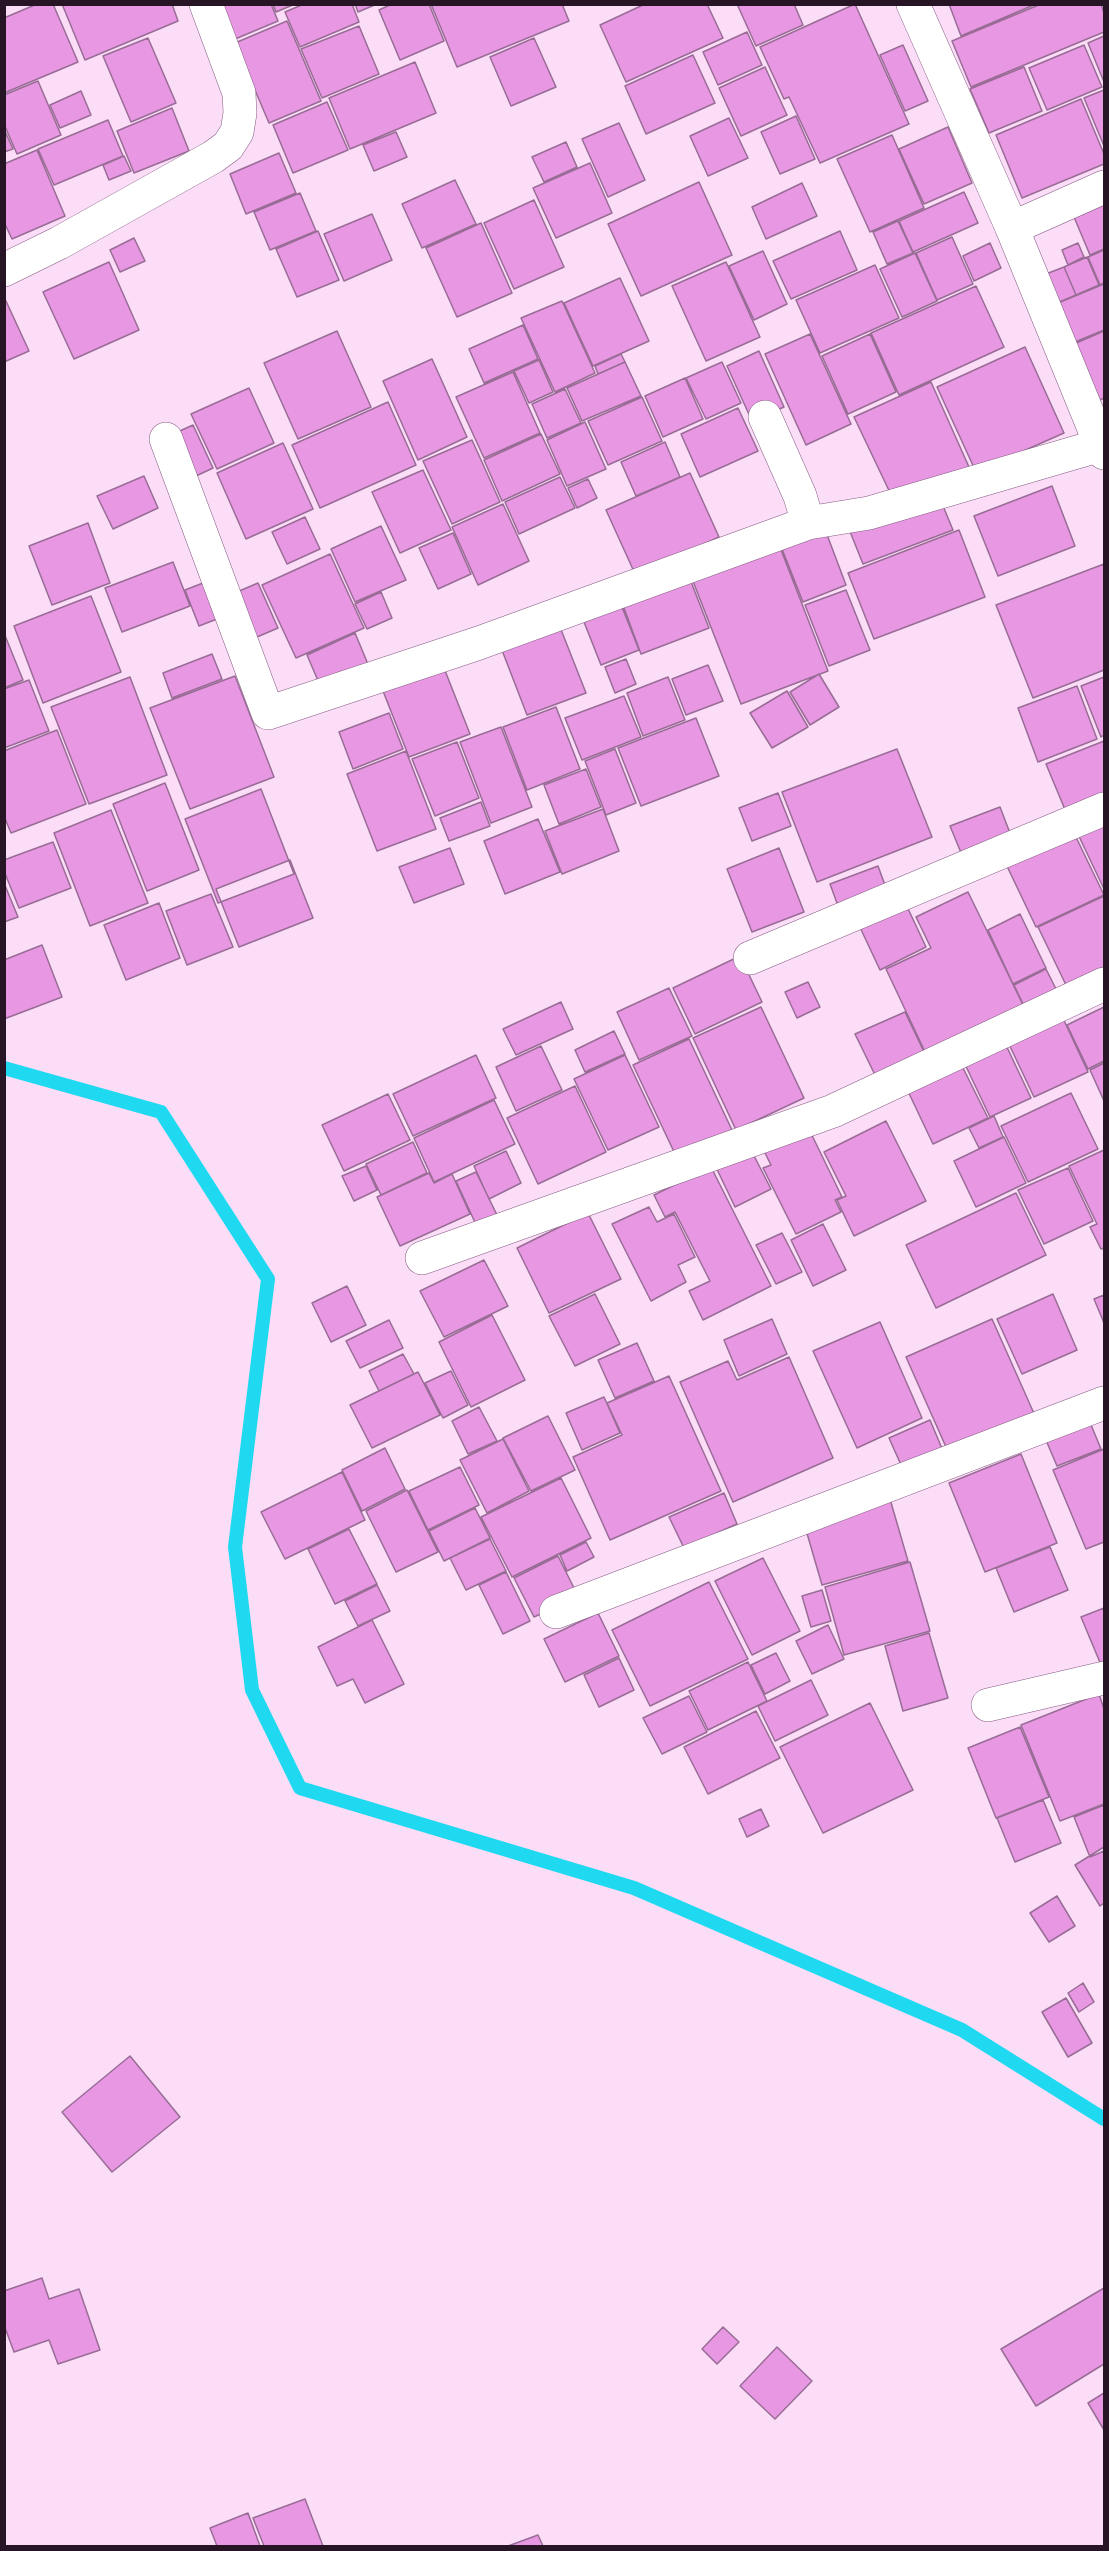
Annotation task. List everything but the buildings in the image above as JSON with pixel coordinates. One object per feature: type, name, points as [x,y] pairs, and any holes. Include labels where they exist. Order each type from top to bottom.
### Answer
[{"type":"street","points":[[4,270],[59,243],[203,163],[228,146],[237,132],[240,113],[239,93],[206,4]]},
{"type":"street","points":[[166,439],[268,713],[479,643],[808,522],[869,513],[1103,449],[1011,228],[913,4]]},
{"type":"street","points":[[1011,228],[1104,187]]},
{"type":"street","points":[[765,417],[800,496],[808,522]]},
{"type":"street","points":[[750,958],[1104,809]]},
{"type":"street","points":[[422,1257],[832,1110],[1104,984]]},
{"type":"street","points":[[555,1612],[1104,1404]]},
{"type":"street","points":[[988,1705],[1104,1678]]},
{"type":"waterway","points":[[4,1068],[161,1112],[268,1279],[235,1547],[252,1690],[300,1788],[634,1888],[962,2030],[1104,2119]]}]
